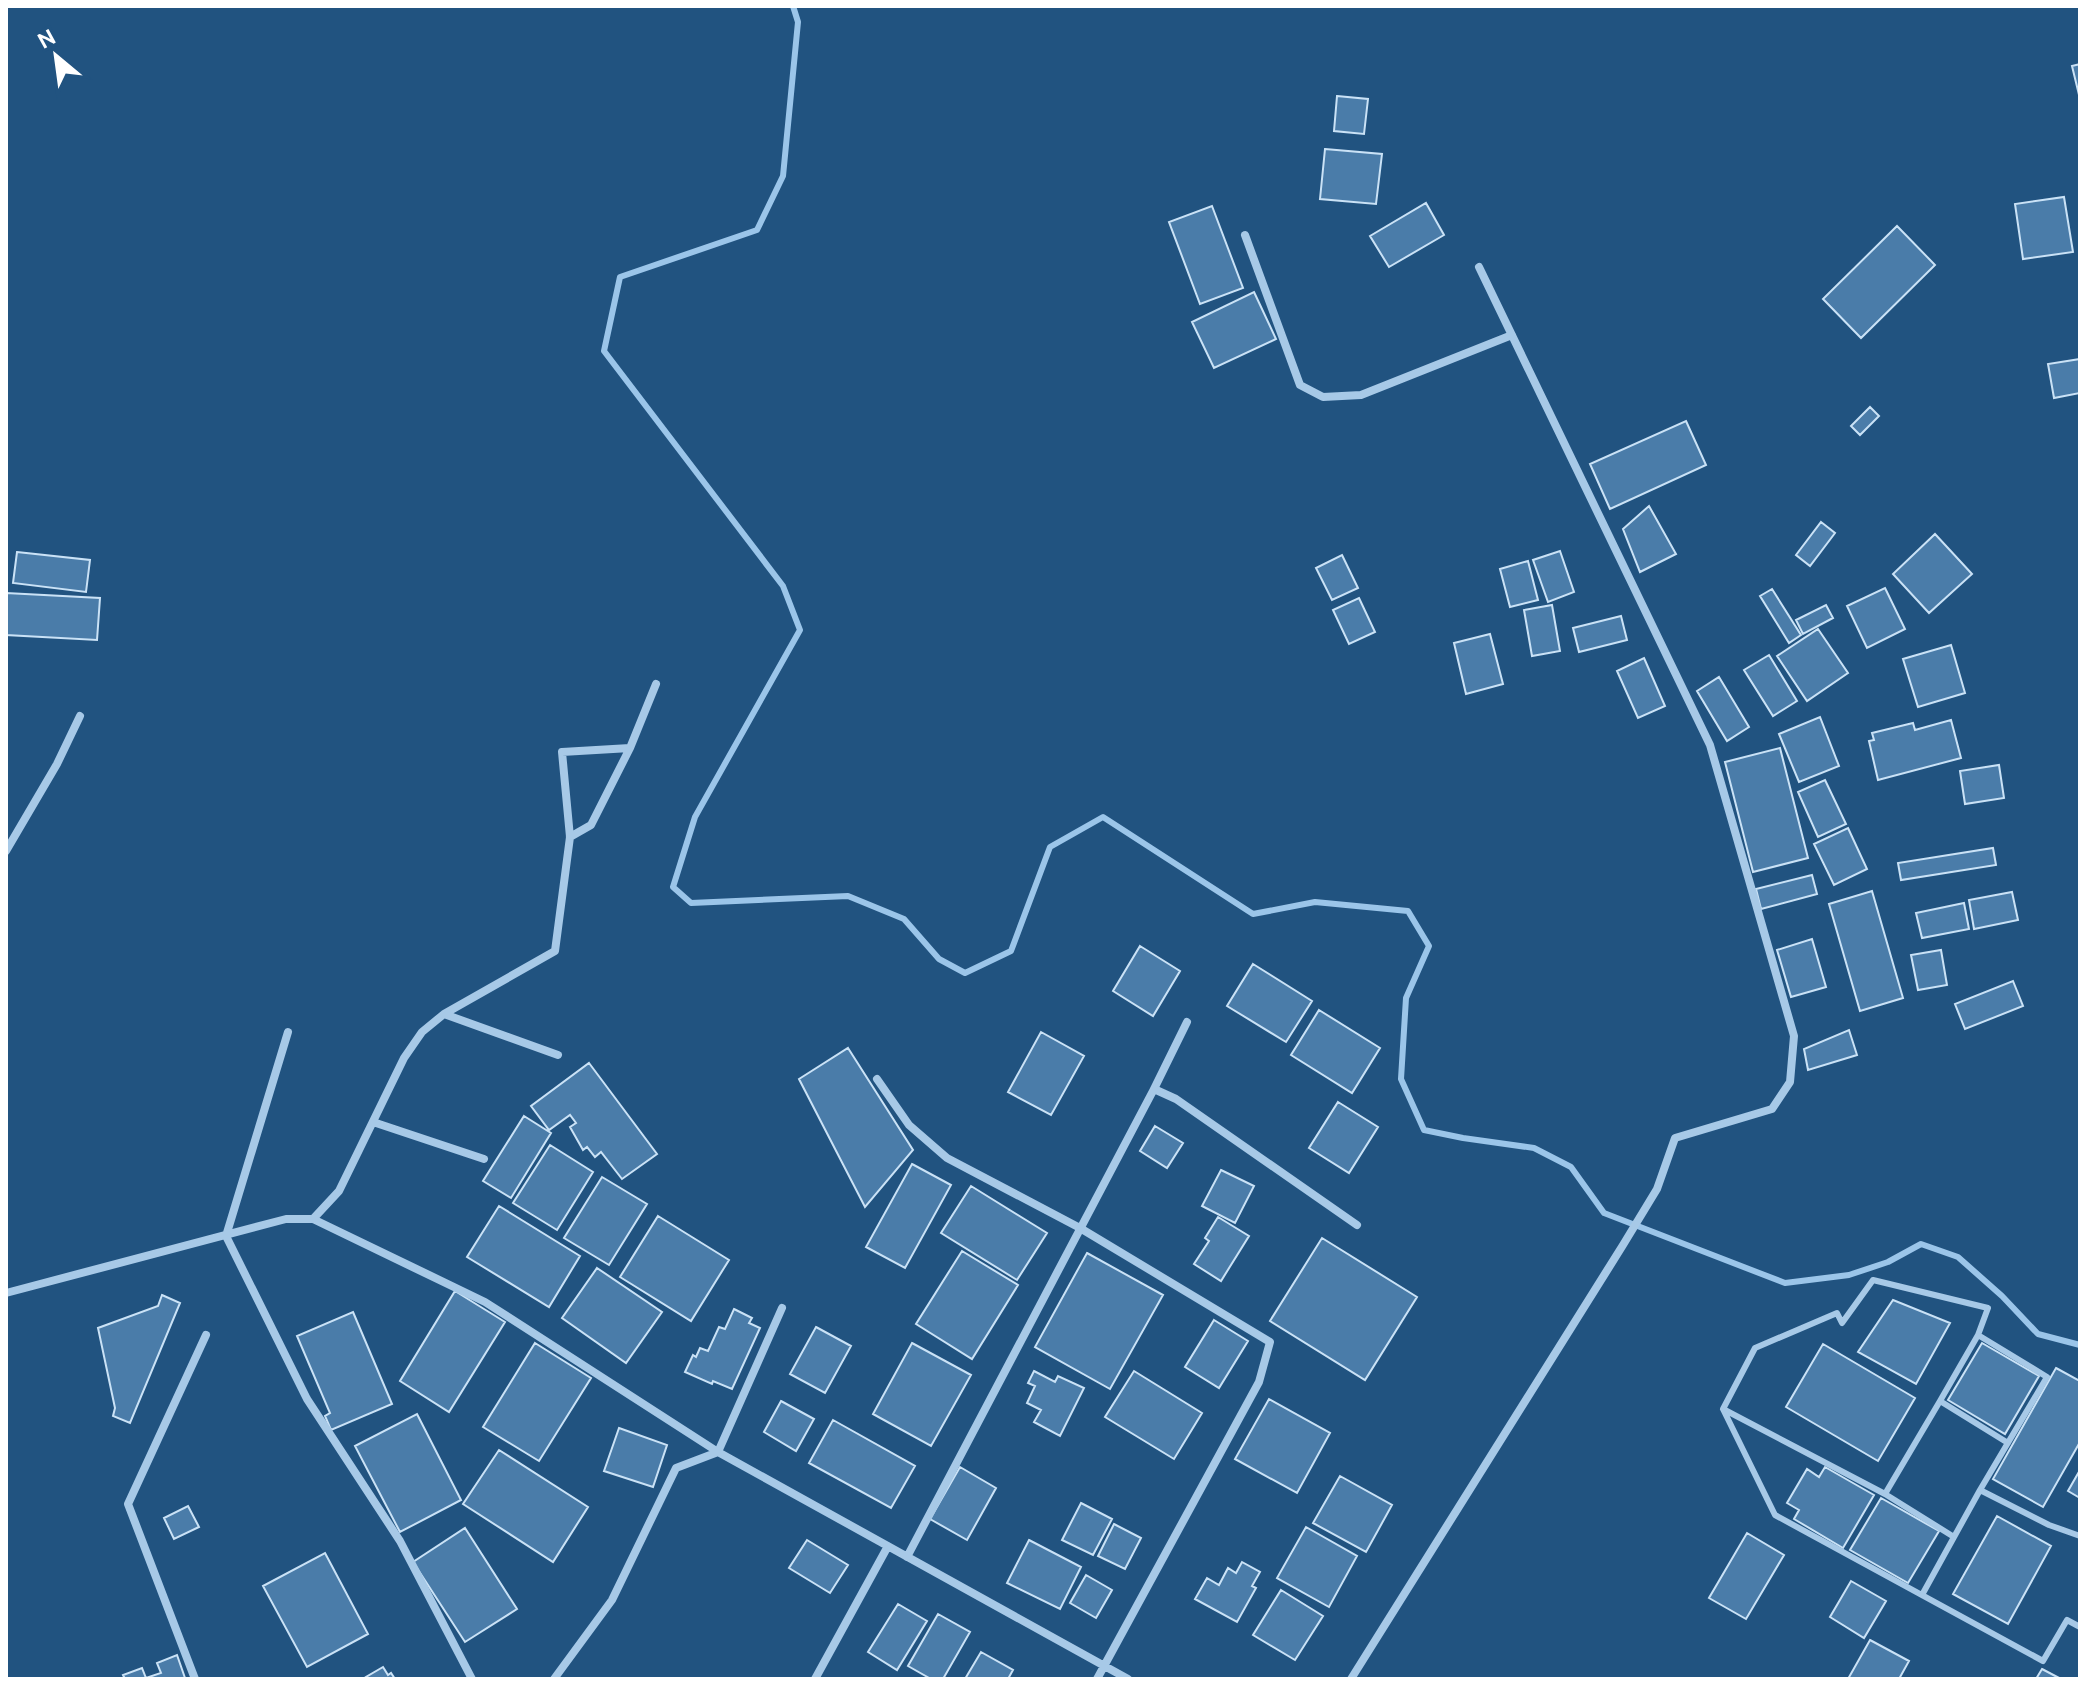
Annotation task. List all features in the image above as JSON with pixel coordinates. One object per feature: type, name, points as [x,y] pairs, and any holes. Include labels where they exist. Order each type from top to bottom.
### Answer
[{"type":"street","points":[[1245,235],[1300,385],[1323,397],[1361,395],[1512,335]]},
{"type":"street","points":[[1351,1679],[1657,1189],[1675,1138],[1772,1109],[1790,1082],[1794,1036],[1710,745],[1479,267]]},
{"type":"street","points":[[570,837],[591,825],[630,748],[656,684]]},
{"type":"street","points":[[6,851],[57,764],[80,716]]},
{"type":"street","points":[[313,1219],[339,1191],[404,1058],[422,1032],[444,1014],[555,951],[570,837],[562,752],[630,748]]},
{"type":"street","points":[[444,1014],[558,1055]]},
{"type":"street","points":[[907,1557],[1187,1022]]},
{"type":"street","points":[[288,1032],[226,1236],[307,1399],[400,1541],[472,1679]]},
{"type":"street","points":[[877,1079],[909,1125],[947,1158],[1080,1228],[1270,1342],[1259,1382],[1097,1679]]},
{"type":"street","points":[[1154,1089],[1176,1099],[1357,1225]]},
{"type":"street","points":[[373,1122],[484,1159]]},
{"type":"street","points":[[6,1293],[286,1219],[313,1219],[485,1302],[718,1452],[1128,1679]]},
{"type":"street","points":[[554,1679],[612,1600],[676,1468],[718,1452],[782,1308]]},
{"type":"street","points":[[195,1679],[128,1504],[206,1335]]},
{"type":"street","points":[[815,1679],[888,1546]]},
{"type":"lane","points":[[1723,1409],[1755,1348],[1837,1313],[1842,1323],[1873,1280],[1988,1308],[1978,1335],[1885,1494]]},
{"type":"lane","points":[[1922,1595],[2047,1377],[1978,1335]]},
{"type":"lane","points":[[1940,1401],[2008,1443]]},
{"type":"lane","points":[[1723,1409],[1885,1494],[1954,1537]]},
{"type":"lane","points":[[1723,1409],[1775,1515],[2043,1661],[2067,1620],[2080,1627]]},
{"type":"lane","points":[[1980,1490],[2049,1525],[2080,1536]]},
{"type":"building","points":[[2080,64],[2080,99],[2072,66]]},
{"type":"building","points":[[1337,96],[1368,99],[1364,134],[1334,131]]},
{"type":"building","points":[[1325,149],[1382,154],[1376,204],[1320,199]]},
{"type":"building","points":[[2064,197],[2073,252],[2023,259],[2015,204]]},
{"type":"building","points":[[1426,203],[1444,235],[1389,267],[1370,236]]},
{"type":"building","points":[[1212,206],[1243,288],[1200,304],[1169,222]]},
{"type":"building","points":[[1897,226],[1935,265],[1861,338],[1823,299]]},
{"type":"building","points":[[1254,292],[1276,339],[1214,368],[1192,322]]},
{"type":"building","points":[[2080,359],[2080,393],[2054,398],[2048,364]]},
{"type":"building","points":[[1870,407],[1879,416],[1860,435],[1851,426]]},
{"type":"building","points":[[1686,421],[1706,465],[1610,509],[1590,464]]},
{"type":"building","points":[[1649,506],[1676,554],[1640,572],[1623,529]]},
{"type":"building","points":[[1821,522],[1835,533],[1810,566],[1796,555]]},
{"type":"building","points":[[1935,534],[1972,574],[1929,613],[1893,574]]},
{"type":"building","points":[[1560,551],[1574,592],[1548,602],[1533,560]]},
{"type":"building","points":[[17,552],[90,560],[86,592],[13,583]]},
{"type":"building","points":[[1342,555],[1358,588],[1332,600],[1316,568]]},
{"type":"building","points":[[1528,561],[1538,600],[1510,607],[1500,569]]},
{"type":"building","points":[[1885,588],[1905,629],[1867,648],[1847,606]]},
{"type":"building","points":[[1772,589],[1801,635],[1789,643],[1760,596]]},
{"type":"building","points":[[6,593],[100,598],[97,640],[6,635]]},
{"type":"building","points":[[1359,598],[1375,632],[1349,644],[1333,610]]},
{"type":"building","points":[[1552,605],[1560,651],[1532,656],[1524,610]]},
{"type":"building","points":[[1826,605],[1833,618],[1803,634],[1796,620]]},
{"type":"building","points":[[1621,616],[1627,640],[1579,652],[1573,628]]},
{"type":"building","points":[[1818,629],[1848,673],[1807,701],[1777,656]]},
{"type":"building","points":[[1490,634],[1503,684],[1466,694],[1454,643]]},
{"type":"building","points":[[1951,645],[1965,693],[1918,707],[1903,659]]},
{"type":"building","points":[[1769,655],[1797,701],[1773,716],[1744,670]]},
{"type":"building","points":[[1644,658],[1665,706],[1638,718],[1617,671]]},
{"type":"building","points":[[1719,677],[1749,727],[1727,741],[1697,691]]},
{"type":"building","points":[[1820,717],[1839,766],[1799,782],[1779,734]]},
{"type":"building","points":[[1951,720],[1961,758],[1878,780],[1869,741],[1874,740],[1872,733],[1913,723],[1915,730]]},
{"type":"building","points":[[1780,748],[1808,858],[1753,872],[1725,762]]},
{"type":"building","points":[[1999,765],[2004,798],[1965,804],[1960,771]]},
{"type":"building","points":[[1825,780],[1846,824],[1818,837],[1798,792]]},
{"type":"building","points":[[1848,828],[1867,869],[1834,885],[1814,844]]},
{"type":"building","points":[[1993,848],[1996,865],[1901,880],[1898,863]]},
{"type":"building","points":[[1812,875],[1817,894],[1761,909],[1756,889]]},
{"type":"building","points":[[1872,891],[1903,998],[1860,1011],[1829,904]]},
{"type":"building","points":[[2012,892],[2018,920],[1974,929],[1969,900]]},
{"type":"building","points":[[1964,903],[1969,929],[1922,938],[1916,913]]},
{"type":"building","points":[[1812,939],[1826,987],[1791,997],[1777,950]]},
{"type":"building","points":[[1140,946],[1180,971],[1153,1016],[1113,991]]},
{"type":"building","points":[[1941,950],[1947,985],[1918,990],[1911,955]]},
{"type":"building","points":[[1253,964],[1312,1001],[1286,1042],[1227,1006]]},
{"type":"building","points":[[2013,981],[2023,1006],[1965,1029],[1955,1004]]},
{"type":"building","points":[[1319,1010],[1380,1048],[1352,1093],[1291,1055]]},
{"type":"building","points":[[1849,1030],[1857,1055],[1808,1070],[1804,1049]]},
{"type":"building","points":[[1041,1032],[1084,1056],[1051,1115],[1008,1092]]},
{"type":"building","points":[[848,1048],[913,1150],[865,1207],[799,1079]]},
{"type":"building","points":[[589,1063],[657,1154],[622,1179],[601,1152],[595,1157],[587,1147],[583,1150],[570,1127],[576,1123],[570,1115],[549,1130],[531,1106]]},
{"type":"building","points":[[1338,1102],[1378,1127],[1349,1173],[1309,1148]]},
{"type":"building","points":[[524,1116],[551,1133],[511,1198],[483,1181]]},
{"type":"building","points":[[1155,1126],[1183,1143],[1167,1168],[1140,1151]]},
{"type":"building","points":[[550,1145],[593,1172],[557,1230],[513,1203]]},
{"type":"building","points":[[912,1164],[951,1185],[905,1268],[866,1247]]},
{"type":"building","points":[[1221,1170],[1254,1186],[1235,1223],[1202,1206]]},
{"type":"building","points":[[602,1177],[647,1204],[609,1265],[564,1238]]},
{"type":"building","points":[[971,1186],[1047,1233],[1017,1280],[941,1233]]},
{"type":"building","points":[[499,1206],[580,1256],[549,1307],[467,1257]]},
{"type":"building","points":[[658,1216],[729,1260],[691,1321],[620,1277]]},
{"type":"building","points":[[1218,1217],[1249,1236],[1221,1281],[1194,1264],[1209,1241],[1205,1238]]},
{"type":"building","points":[[1322,1238],[1417,1297],[1365,1380],[1270,1321]]},
{"type":"building","points":[[962,1251],[1018,1285],[972,1359],[916,1324]]},
{"type":"building","points":[[1087,1253],[1163,1295],[1110,1389],[1035,1347]]},
{"type":"building","points":[[597,1268],[662,1312],[626,1363],[562,1318]]},
{"type":"building","points":[[455,1291],[505,1322],[449,1412],[400,1381]]},
{"type":"building","points":[[162,1295],[180,1303],[130,1423],[113,1416],[115,1408],[98,1328],[158,1306]]},
{"type":"building","points":[[1893,1300],[1950,1323],[1916,1384],[1858,1352]]},
{"type":"building","points":[[734,1309],[752,1318],[749,1323],[760,1328],[732,1389],[685,1372],[700,1348],[708,1351],[719,1327],[725,1329]]},
{"type":"building","points":[[353,1312],[392,1404],[331,1430],[325,1416],[330,1413],[297,1336]]},
{"type":"building","points":[[1214,1320],[1248,1341],[1219,1388],[1185,1367]]},
{"type":"building","points":[[816,1327],[851,1346],[825,1393],[790,1374]]},
{"type":"building","points":[[535,1343],[591,1378],[539,1461],[483,1427]]},
{"type":"building","points":[[912,1343],[971,1375],[931,1446],[873,1414]]},
{"type":"building","points":[[1982,1343],[2039,1376],[2005,1434],[1948,1400]]},
{"type":"building","points":[[1823,1344],[1915,1398],[1878,1461],[1786,1407]]},
{"type":"building","points":[[2056,1368],[2080,1381],[2080,1442],[2043,1507],[1993,1479]]},
{"type":"building","points":[[1034,1371],[1055,1382],[1058,1376],[1084,1388],[1060,1436],[1034,1422],[1041,1410],[1027,1403],[1035,1386],[1028,1383]]},
{"type":"building","points":[[1134,1371],[1202,1413],[1174,1459],[1105,1417]]},
{"type":"building","points":[[1269,1399],[1330,1433],[1297,1493],[1235,1459]]},
{"type":"building","points":[[781,1401],[814,1419],[796,1451],[764,1432]]},
{"type":"building","points":[[417,1414],[461,1500],[400,1532],[355,1446]]},
{"type":"building","points":[[833,1420],[915,1466],[891,1508],[809,1463]]},
{"type":"building","points":[[619,1428],[667,1445],[653,1487],[604,1471]]},
{"type":"building","points":[[499,1450],[588,1507],[553,1562],[463,1504]]},
{"type":"building","points":[[960,1467],[996,1488],[967,1540],[930,1519]]},
{"type":"building","points":[[1825,1467],[1874,1495],[1843,1548],[1794,1519],[1799,1510],[1787,1503],[1807,1469],[1819,1477]]},
{"type":"building","points":[[2080,1470],[2080,1498],[2068,1491]]},
{"type":"building","points":[[1340,1476],[1392,1505],[1366,1552],[1313,1523]]},
{"type":"building","points":[[1881,1498],[1939,1531],[1908,1583],[1850,1550]]},
{"type":"building","points":[[1081,1503],[1112,1519],[1093,1555],[1062,1540]]},
{"type":"building","points":[[188,1506],[199,1527],[174,1539],[164,1518]]},
{"type":"building","points":[[1997,1516],[2051,1546],[2008,1624],[1953,1594]]},
{"type":"building","points":[[1114,1524],[1141,1538],[1125,1569],[1098,1556]]},
{"type":"building","points":[[1306,1527],[1357,1556],[1329,1607],[1277,1578]]},
{"type":"building","points":[[465,1528],[517,1609],[465,1642],[413,1562]]},
{"type":"building","points":[[1747,1533],[1784,1555],[1746,1619],[1709,1598]]},
{"type":"building","points":[[807,1540],[848,1565],[830,1593],[789,1568]]},
{"type":"building","points":[[1029,1540],[1081,1567],[1060,1609],[1007,1583]]},
{"type":"building","points":[[325,1553],[368,1634],[307,1667],[263,1586]]},
{"type":"building","points":[[1242,1562],[1260,1572],[1252,1586],[1256,1588],[1237,1622],[1195,1599],[1207,1578],[1219,1585],[1228,1568],[1236,1573]]},
{"type":"building","points":[[1086,1575],[1112,1590],[1096,1618],[1070,1603]]},
{"type":"building","points":[[1851,1581],[1886,1601],[1864,1638],[1830,1617]]},
{"type":"building","points":[[1281,1590],[1323,1616],[1295,1660],[1253,1635]]},
{"type":"building","points":[[898,1604],[927,1621],[897,1670],[868,1652]]},
{"type":"building","points":[[938,1614],[970,1632],[943,1679],[931,1679],[908,1666]]},
{"type":"building","points":[[1870,1640],[1909,1661],[1899,1679],[1848,1679]]},
{"type":"building","points":[[981,1652],[1013,1670],[1008,1679],[965,1679]]},
{"type":"building","points":[[177,1655],[185,1678],[125,1679],[123,1675],[142,1668],[146,1678],[161,1673],[157,1663]]},
{"type":"building","points":[[383,1667],[395,1679],[366,1677]]},
{"type":"building","points":[[2042,1669],[2061,1679],[2036,1679]]},
{"type":"waterway","points":[[793,6],[798,22],[783,176],[757,230],[620,277],[604,351],[783,586],[800,630],[695,817],[673,887],[691,903],[848,896],[904,919],[939,959],[965,973],[1011,951],[1050,847],[1103,817],[1253,914],[1315,902],[1408,911],[1429,946],[1406,998],[1401,1079],[1424,1130],[1534,1148],[1571,1167],[1604,1213],[1785,1283],[1849,1275],[1888,1262],[1921,1244],[1958,1257],[2002,1296],[2038,1334],[2080,1345]]}]
